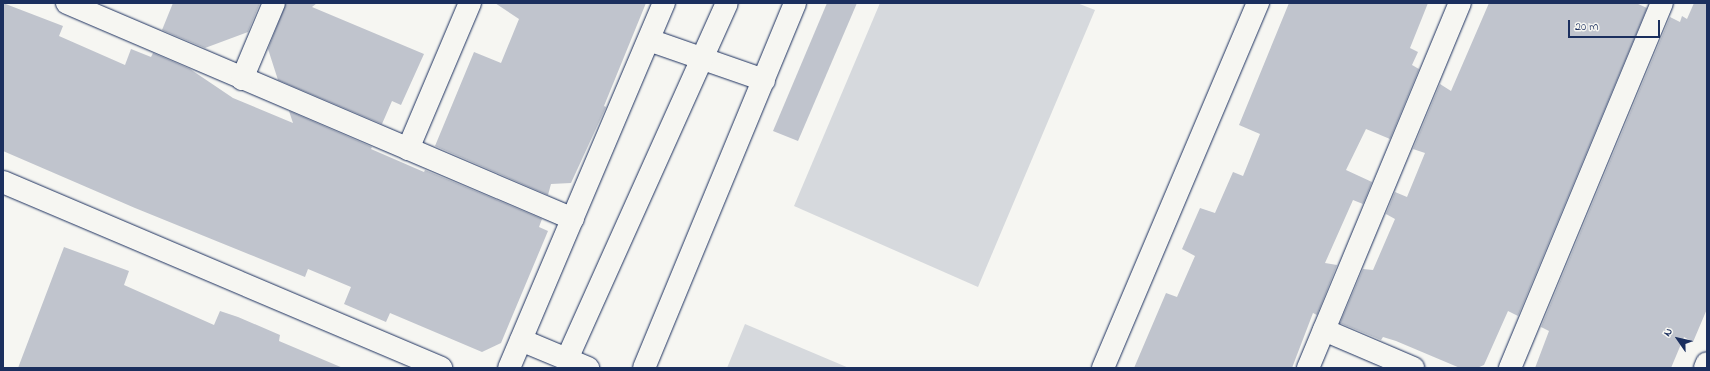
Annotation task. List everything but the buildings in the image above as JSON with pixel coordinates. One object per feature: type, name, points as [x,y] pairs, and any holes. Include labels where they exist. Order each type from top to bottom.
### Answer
[{"type":"street","points":[[67,3],[572,219]]},
{"type":"street","points":[[242,79],[274,3]]},
{"type":"street","points":[[408,149],[470,3]]},
{"type":"street","points":[[509,368],[664,3]]},
{"type":"street","points":[[567,359],[727,3]]},
{"type":"street","points":[[644,368],[795,3]]},
{"type":"street","points":[[1103,368],[1258,3]]},
{"type":"street","points":[[1308,368],[1460,3]]},
{"type":"street","points":[[1510,368],[1662,3]]},
{"type":"street","points":[[649,40],[764,80]]},
{"type":"street","points":[[3,182],[441,368]]},
{"type":"street","points":[[1324,330],[1413,368]]},
{"type":"street","points":[[522,340],[588,368]]},
{"type":"street","points":[[1705,368],[1707,363]]},
{"type":"shaded area","points":[[880,3],[1077,3],[1095,10],[978,287],[794,206]]},
{"type":"shaded area","points":[[745,324],[849,368],[727,368]]}]
